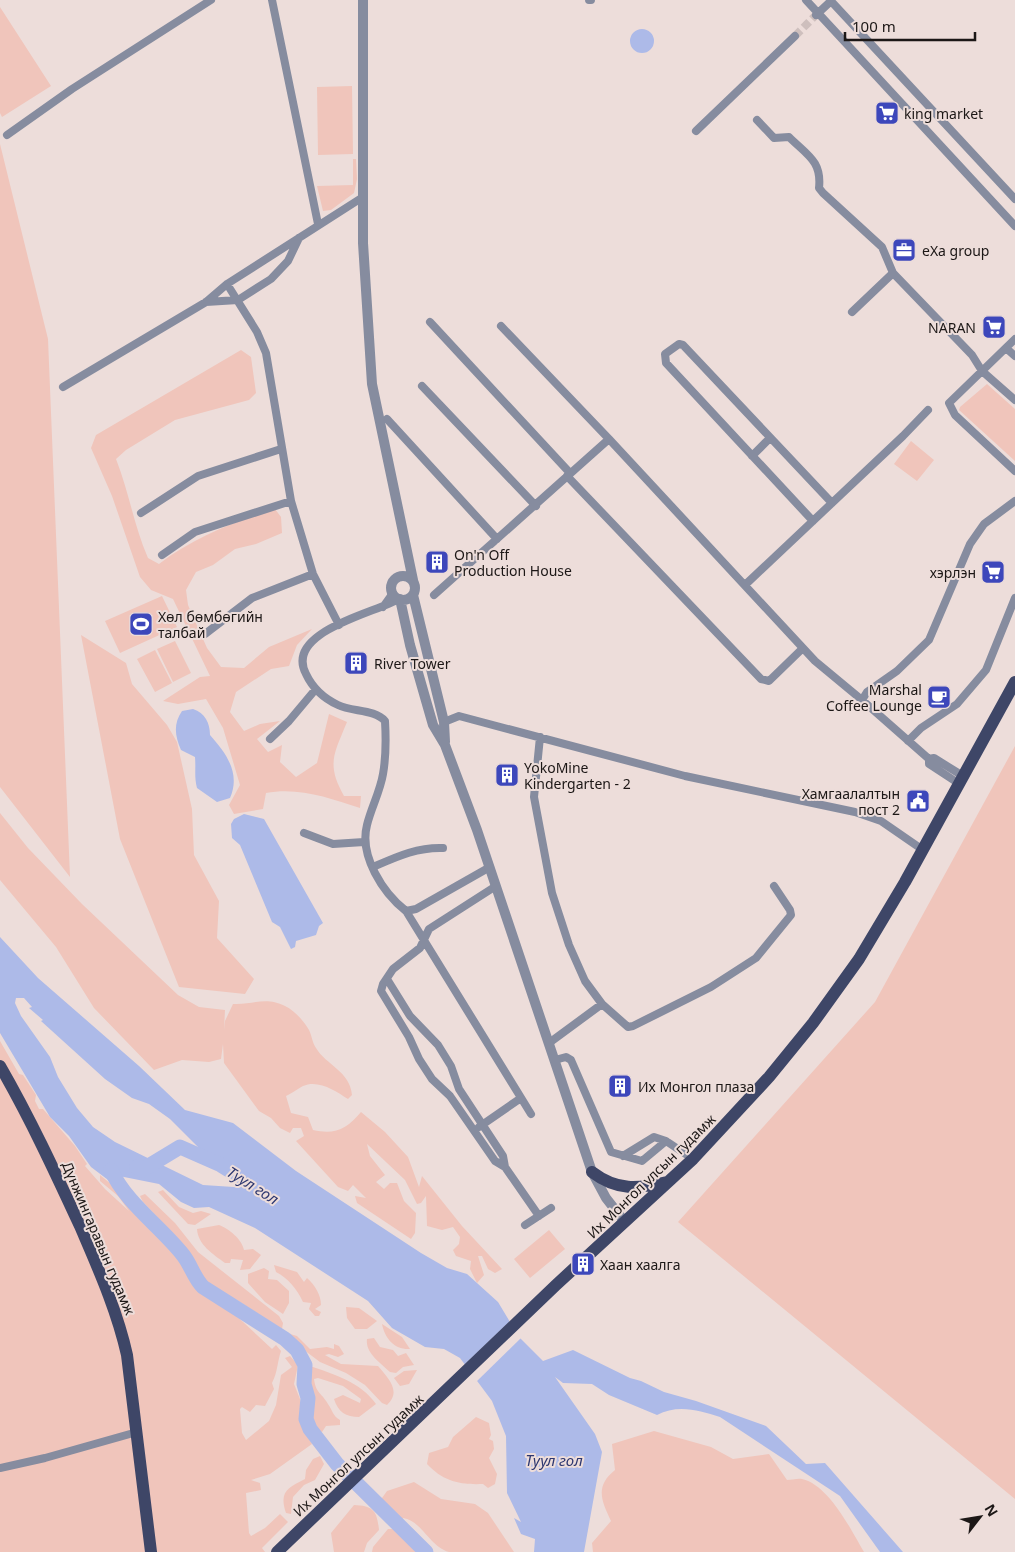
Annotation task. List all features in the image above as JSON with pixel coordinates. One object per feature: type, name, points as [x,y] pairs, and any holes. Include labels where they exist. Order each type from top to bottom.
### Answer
[{"type":"main road","name":"Их Монгол улсын гудамж","points":[[277,1552],[556,1285],[693,1159],[769,1077],[828,1003],[859,959],[923,850],[1015,682]]},
{"type":"main road","name":"Дүнжингаравын гудамж","points":[[0,1066],[57,1176],[110,1296],[127,1355],[151,1552]]},
{"type":"main road","points":[[592,1172],[608,1182],[626,1188],[642,1188],[669,1181]]},
{"type":"street","points":[[7,135],[96,72],[211,0]]},
{"type":"street","points":[[272,0],[318,224]]},
{"type":"street","points":[[363,0],[365,289],[372,384],[416,588],[413,595],[407,599],[397,597],[382,608],[314,637],[305,650],[302,666],[315,690],[340,706],[377,715],[385,721],[383,775],[366,826],[364,842],[373,867],[394,901],[406,911],[424,939],[531,1114]]},
{"type":"street","points":[[806,0],[1015,226]]},
{"type":"street","points":[[817,14],[830,1],[1015,199]]},
{"type":"street","points":[[696,131],[795,36]]},
{"type":"street","points":[[757,120],[774,138],[789,137],[817,164],[821,174],[819,188],[882,247],[893,273],[972,354],[982,371],[1015,400]]},
{"type":"street","points":[[63,387],[206,302],[227,284],[363,196]]},
{"type":"street","points":[[206,302],[238,300],[272,278],[288,261],[299,238]]},
{"type":"street","points":[[852,312],[893,273]]},
{"type":"street","points":[[227,284],[238,300],[266,353],[291,501],[313,574],[339,625]]},
{"type":"street","points":[[430,322],[569,474],[761,678],[768,681],[804,648]]},
{"type":"street","points":[[501,326],[815,661],[929,759],[934,758],[960,780]]},
{"type":"street","points":[[1015,339],[949,401],[955,415],[1015,470]]},
{"type":"street","points":[[813,521],[666,362],[665,354],[679,344],[683,346],[769,439],[832,503]]},
{"type":"street","points":[[1006,348],[1015,356]]},
{"type":"street","points":[[422,386],[536,506]]},
{"type":"street","points":[[745,585],[928,410]]},
{"type":"street","points":[[387,419],[496,539]]},
{"type":"street","points":[[434,595],[536,506],[608,439]]},
{"type":"street","points":[[752,456],[769,439]]},
{"type":"street","points":[[141,512],[198,476],[281,449]]},
{"type":"street","points":[[162,555],[195,532],[291,501]]},
{"type":"street","points":[[862,700],[867,692],[898,671],[929,640],[973,539],[992,517],[1015,501]]},
{"type":"street","points":[[408,550],[400,576],[393,582],[431,716],[445,745],[490,867],[592,1172],[606,1198],[624,1222]]},
{"type":"street","points":[[205,634],[252,598],[313,574]]},
{"type":"street","points":[[400,576],[413,580]]},
{"type":"street","points":[[413,595],[444,722],[445,745]]},
{"type":"street","points":[[908,741],[921,728],[957,704],[986,670],[1015,598]]},
{"type":"street","points":[[270,739],[289,721],[315,690]]},
{"type":"street","points":[[444,722],[459,716],[685,776],[855,812],[881,821],[923,850]]},
{"type":"street","points":[[540,737],[534,797],[552,893],[569,945],[585,981],[602,1004],[624,1024],[633,1026],[712,987],[756,958],[790,916],[790,910],[774,886]]},
{"type":"street","points":[[304,833],[333,844],[364,842]]},
{"type":"street","points":[[373,867],[418,850],[443,848]]},
{"type":"street","points":[[406,911],[416,909],[490,867]]},
{"type":"street","points":[[496,886],[429,929],[420,948],[393,969],[383,984],[382,994],[432,1079],[450,1096],[495,1160],[505,1167],[539,1216]]},
{"type":"street","points":[[387,979],[410,1016],[438,1045],[451,1066],[459,1089],[503,1156],[505,1167]]},
{"type":"street","points":[[549,1043],[602,1004]]},
{"type":"street","points":[[555,1060],[566,1057],[571,1060],[608,1149],[614,1154],[644,1161],[666,1141]]},
{"type":"street","points":[[474,1131],[521,1098]]},
{"type":"street","points":[[623,1156],[654,1137],[666,1141],[693,1159]]},
{"type":"street","points":[[525,1225],[550,1208]]},
{"type":"street","points":[[0,1468],[45,1458],[137,1432]]},
{"type":"shaded area","points":[[0,7],[51,86],[2,117],[0,113]]},
{"type":"shaded area","points":[[352,86],[353,154],[318,155],[317,87]]},
{"type":"shaded area","points":[[0,144],[48,339],[70,877],[0,787]]},
{"type":"shaded area","points":[[353,159],[356,159],[357,179],[354,193],[331,210],[323,211],[317,186],[353,185]]},
{"type":"shaded area","points":[[241,350],[251,357],[256,393],[249,400],[175,420],[126,450],[116,459],[148,558],[159,564],[200,538],[244,519],[275,509],[281,517],[282,533],[256,544],[235,549],[213,565],[196,572],[186,590],[188,605],[207,648],[221,667],[244,668],[269,647],[312,629],[297,645],[289,666],[271,669],[236,692],[230,712],[244,731],[260,724],[280,721],[257,739],[268,752],[282,745],[280,762],[296,777],[317,763],[329,714],[347,722],[334,759],[335,775],[344,796],[361,796],[360,808],[314,794],[290,791],[266,793],[263,809],[234,814],[229,805],[240,785],[223,728],[206,699],[178,704],[163,701],[200,677],[210,676],[173,599],[151,590],[140,577],[112,496],[91,448],[96,435]]},
{"type":"shaded area","points":[[987,384],[1015,409],[1015,461],[959,410],[960,407]]},
{"type":"shaded area","points":[[911,441],[934,460],[917,481],[894,464]]},
{"type":"shaded area","name":"Хөл бөмбөгийн талбай","points":[[162,596],[177,627],[120,653],[105,621]]},
{"type":"shaded area","points":[[81,635],[126,663],[132,684],[167,725],[177,742],[192,809],[194,855],[219,901],[217,938],[254,979],[245,994],[179,987],[120,839]]},
{"type":"shaded area","points":[[175,641],[191,673],[173,682],[157,649]]},
{"type":"shaded area","points":[[155,650],[172,683],[155,692],[137,659]]},
{"type":"shaded area","points":[[1015,746],[1015,1499],[678,1222],[875,1002]]},
{"type":"shaded area","points":[[0,813],[28,848],[82,904],[178,995],[199,1007],[225,1010],[224,1030],[225,1021],[233,1004],[265,1001],[278,1003],[296,1013],[310,1032],[320,1054],[347,1080],[352,1095],[348,1099],[327,1087],[309,1084],[286,1096],[291,1113],[308,1117],[313,1130],[328,1132],[340,1129],[351,1123],[361,1112],[385,1132],[408,1157],[419,1187],[422,1176],[462,1226],[502,1269],[495,1273],[488,1269],[482,1256],[478,1256],[484,1275],[477,1283],[470,1269],[471,1261],[456,1256],[453,1250],[459,1244],[460,1237],[453,1227],[442,1230],[427,1226],[426,1196],[421,1203],[417,1204],[405,1180],[367,1144],[370,1156],[385,1175],[376,1182],[384,1189],[390,1183],[397,1183],[404,1201],[416,1213],[415,1233],[411,1239],[357,1203],[355,1196],[366,1198],[353,1185],[348,1191],[338,1187],[296,1141],[304,1136],[301,1128],[293,1128],[290,1133],[280,1128],[271,1118],[259,1111],[224,1063],[223,1044],[221,1059],[209,1062],[182,1060],[154,1070],[94,1008],[56,947],[0,880]]},
{"type":"shaded area","points":[[0,1041],[19,1074],[23,1075],[36,1095],[35,1101],[39,1109],[43,1109],[75,1146],[87,1164],[85,1166],[105,1189],[129,1211],[118,1196],[100,1181],[100,1175],[128,1198],[181,1259],[197,1286],[228,1308],[272,1349],[276,1345],[281,1351],[272,1383],[274,1389],[265,1406],[256,1405],[250,1412],[242,1407],[240,1409],[242,1433],[246,1440],[269,1421],[276,1405],[281,1375],[292,1367],[285,1358],[290,1356],[298,1365],[294,1384],[300,1399],[304,1427],[312,1444],[270,1474],[251,1480],[260,1483],[261,1490],[246,1493],[249,1533],[251,1536],[265,1528],[280,1514],[288,1522],[262,1548],[265,1552],[0,1552]]},
{"type":"shaded area","points":[[163,1190],[179,1207],[193,1213],[201,1211],[211,1214],[195,1225],[188,1224],[158,1192]]},
{"type":"shaded area","points":[[145,1194],[175,1223],[198,1252],[279,1316],[283,1323],[282,1329],[237,1300],[218,1293],[205,1285],[196,1273],[194,1261],[183,1244],[143,1202],[140,1196]]},
{"type":"shaded area","points":[[219,1225],[227,1229],[241,1242],[244,1250],[253,1249],[261,1255],[250,1269],[240,1270],[243,1260],[231,1259],[230,1263],[225,1263],[211,1253],[200,1240],[197,1229]]},
{"type":"shaded area","points":[[549,1230],[565,1249],[530,1278],[514,1259]]},
{"type":"shaded area","points":[[274,1265],[297,1272],[304,1282],[307,1278],[313,1284],[321,1301],[321,1305],[315,1309],[321,1312],[319,1316],[315,1316],[309,1309],[311,1303],[303,1302],[292,1284],[276,1272]]},
{"type":"shaded area","points":[[264,1268],[269,1271],[268,1279],[277,1280],[289,1291],[289,1303],[283,1314],[265,1302],[248,1283],[248,1274]]},
{"type":"shaded area","points":[[346,1307],[359,1308],[377,1321],[367,1329],[355,1329],[347,1318]]},
{"type":"shaded area","points":[[382,1324],[402,1337],[410,1349],[400,1348],[388,1339]]},
{"type":"shaded area","points":[[290,1334],[297,1336],[310,1349],[327,1347],[334,1349],[334,1344],[339,1346],[344,1354],[338,1357],[329,1354],[325,1355],[341,1364],[378,1366],[392,1385],[393,1395],[391,1400],[387,1405],[382,1403],[365,1385],[346,1373],[320,1362],[292,1341]]},
{"type":"shaded area","points":[[374,1338],[380,1347],[393,1350],[398,1356],[406,1353],[414,1365],[403,1367],[396,1373],[390,1372],[368,1349],[367,1339]]},
{"type":"shaded area","points":[[310,1366],[355,1384],[370,1396],[376,1404],[359,1417],[346,1415],[340,1410],[334,1399],[343,1395],[360,1403],[361,1399],[343,1386],[318,1378],[314,1379],[318,1391],[326,1400],[334,1415],[340,1420],[340,1425],[326,1426],[322,1432],[318,1431],[313,1421]]},
{"type":"shaded area","points":[[417,1370],[409,1384],[400,1386],[394,1378],[404,1371]]},
{"type":"shaded area","points":[[476,1417],[489,1423],[491,1435],[489,1439],[493,1441],[494,1449],[489,1458],[497,1474],[495,1484],[488,1488],[483,1484],[466,1484],[452,1481],[433,1470],[427,1464],[429,1453],[448,1447],[453,1437]]},
{"type":"shaded area","points":[[654,1431],[711,1447],[733,1459],[769,1454],[787,1480],[802,1479],[812,1483],[830,1499],[846,1521],[864,1552],[593,1552],[592,1543],[611,1521],[603,1500],[602,1488],[615,1470],[612,1444]]},
{"type":"shaded area","points":[[320,1456],[324,1464],[315,1480],[304,1485],[293,1497],[291,1514],[286,1513],[283,1500],[284,1495],[289,1488],[305,1479],[306,1470],[313,1459]]},
{"type":"shaded area","points":[[414,1482],[441,1499],[475,1504],[488,1513],[514,1552],[449,1552],[436,1545],[415,1523],[403,1518],[404,1526],[400,1524],[387,1511],[382,1498],[387,1491]]},
{"type":"shaded area","points":[[354,1505],[373,1510],[377,1518],[379,1530],[367,1543],[364,1552],[334,1552],[331,1533]]},
{"type":"shaded area","points":[[388,1529],[393,1529],[418,1552],[372,1552],[373,1547]]},
{"type":"water","points":[[642,29],[650,33],[654,41],[650,49],[642,53],[634,49],[630,41],[634,33]]},
{"type":"water","points":[[193,709],[201,713],[206,719],[210,735],[230,764],[234,780],[230,798],[217,802],[197,788],[195,757],[181,750],[176,735],[177,721],[182,711]]},
{"type":"water","points":[[244,814],[264,819],[323,923],[319,926],[316,935],[296,941],[295,947],[291,949],[280,927],[272,922],[240,845],[232,838],[231,824],[234,819]]},
{"type":"water","name":"Туул гол","points":[[0,937],[38,978],[139,1066],[185,1110],[233,1123],[296,1171],[421,1253],[447,1268],[467,1274],[498,1302],[519,1337],[543,1361],[573,1350],[630,1378],[664,1392],[696,1401],[766,1426],[806,1464],[825,1463],[903,1552],[880,1552],[840,1496],[720,1417],[688,1409],[672,1410],[657,1415],[609,1395],[592,1384],[563,1383],[555,1377],[595,1434],[602,1452],[584,1552],[534,1552],[535,1539],[521,1534],[514,1518],[521,1522],[507,1493],[506,1436],[492,1401],[460,1358],[444,1349],[425,1347],[392,1328],[368,1301],[255,1228],[209,1207],[194,1208],[181,1202],[159,1184],[119,1176],[122,1183],[120,1189],[91,1167],[69,1136],[50,1117],[0,1033]],"holes":[[[16,998],[24,998],[32,1007],[29,1008],[43,1020],[41,1021],[105,1079],[132,1098],[149,1104],[170,1119],[202,1151],[240,1173],[234,1187],[203,1185],[115,1142],[93,1127],[77,1108],[58,1077],[50,1057],[21,1016],[15,1003]]]},
{"type":"pier","points":[[511,1320],[522,1337],[475,1383],[463,1366]]},
{"type":"waterway","name":"Туул гол","points":[[137,1167],[142,1170],[180,1147],[221,1165],[255,1186]]},
{"type":"waterway","name":"Туул гол","points":[[111,1170],[125,1193],[183,1255],[203,1287],[285,1339],[297,1350],[305,1365],[304,1384],[308,1398],[306,1419],[310,1429],[337,1464],[426,1552]]},
{"type":"tunnel","points":[[795,36],[816,15]]},
{"type":"place","name":"king market","points":[[887,113]]},
{"type":"place","name":"eXa group","points":[[904,250]]},
{"type":"place","name":"NARAN","points":[[994,327]]},
{"type":"place","name":"On'n Off Production House","points":[[437,562]]},
{"type":"place","name":"хэрлэн","points":[[993,572]]},
{"type":"place","name":"Хөл бөмбөгийн талбай","points":[[141,624]]},
{"type":"place","name":"River Tower","points":[[356,663]]},
{"type":"place","name":"Marshal Coffee Lounge","points":[[939,697]]},
{"type":"place","name":"YokoMine Kindergarten - 2","points":[[507,775]]},
{"type":"place","name":"Хамгаалалтын пост 2","points":[[918,801]]},
{"type":"place","name":"Их Монгол плаза","points":[[620,1086]]},
{"type":"place","name":"Хаан хаалга","points":[[583,1264]]}]
